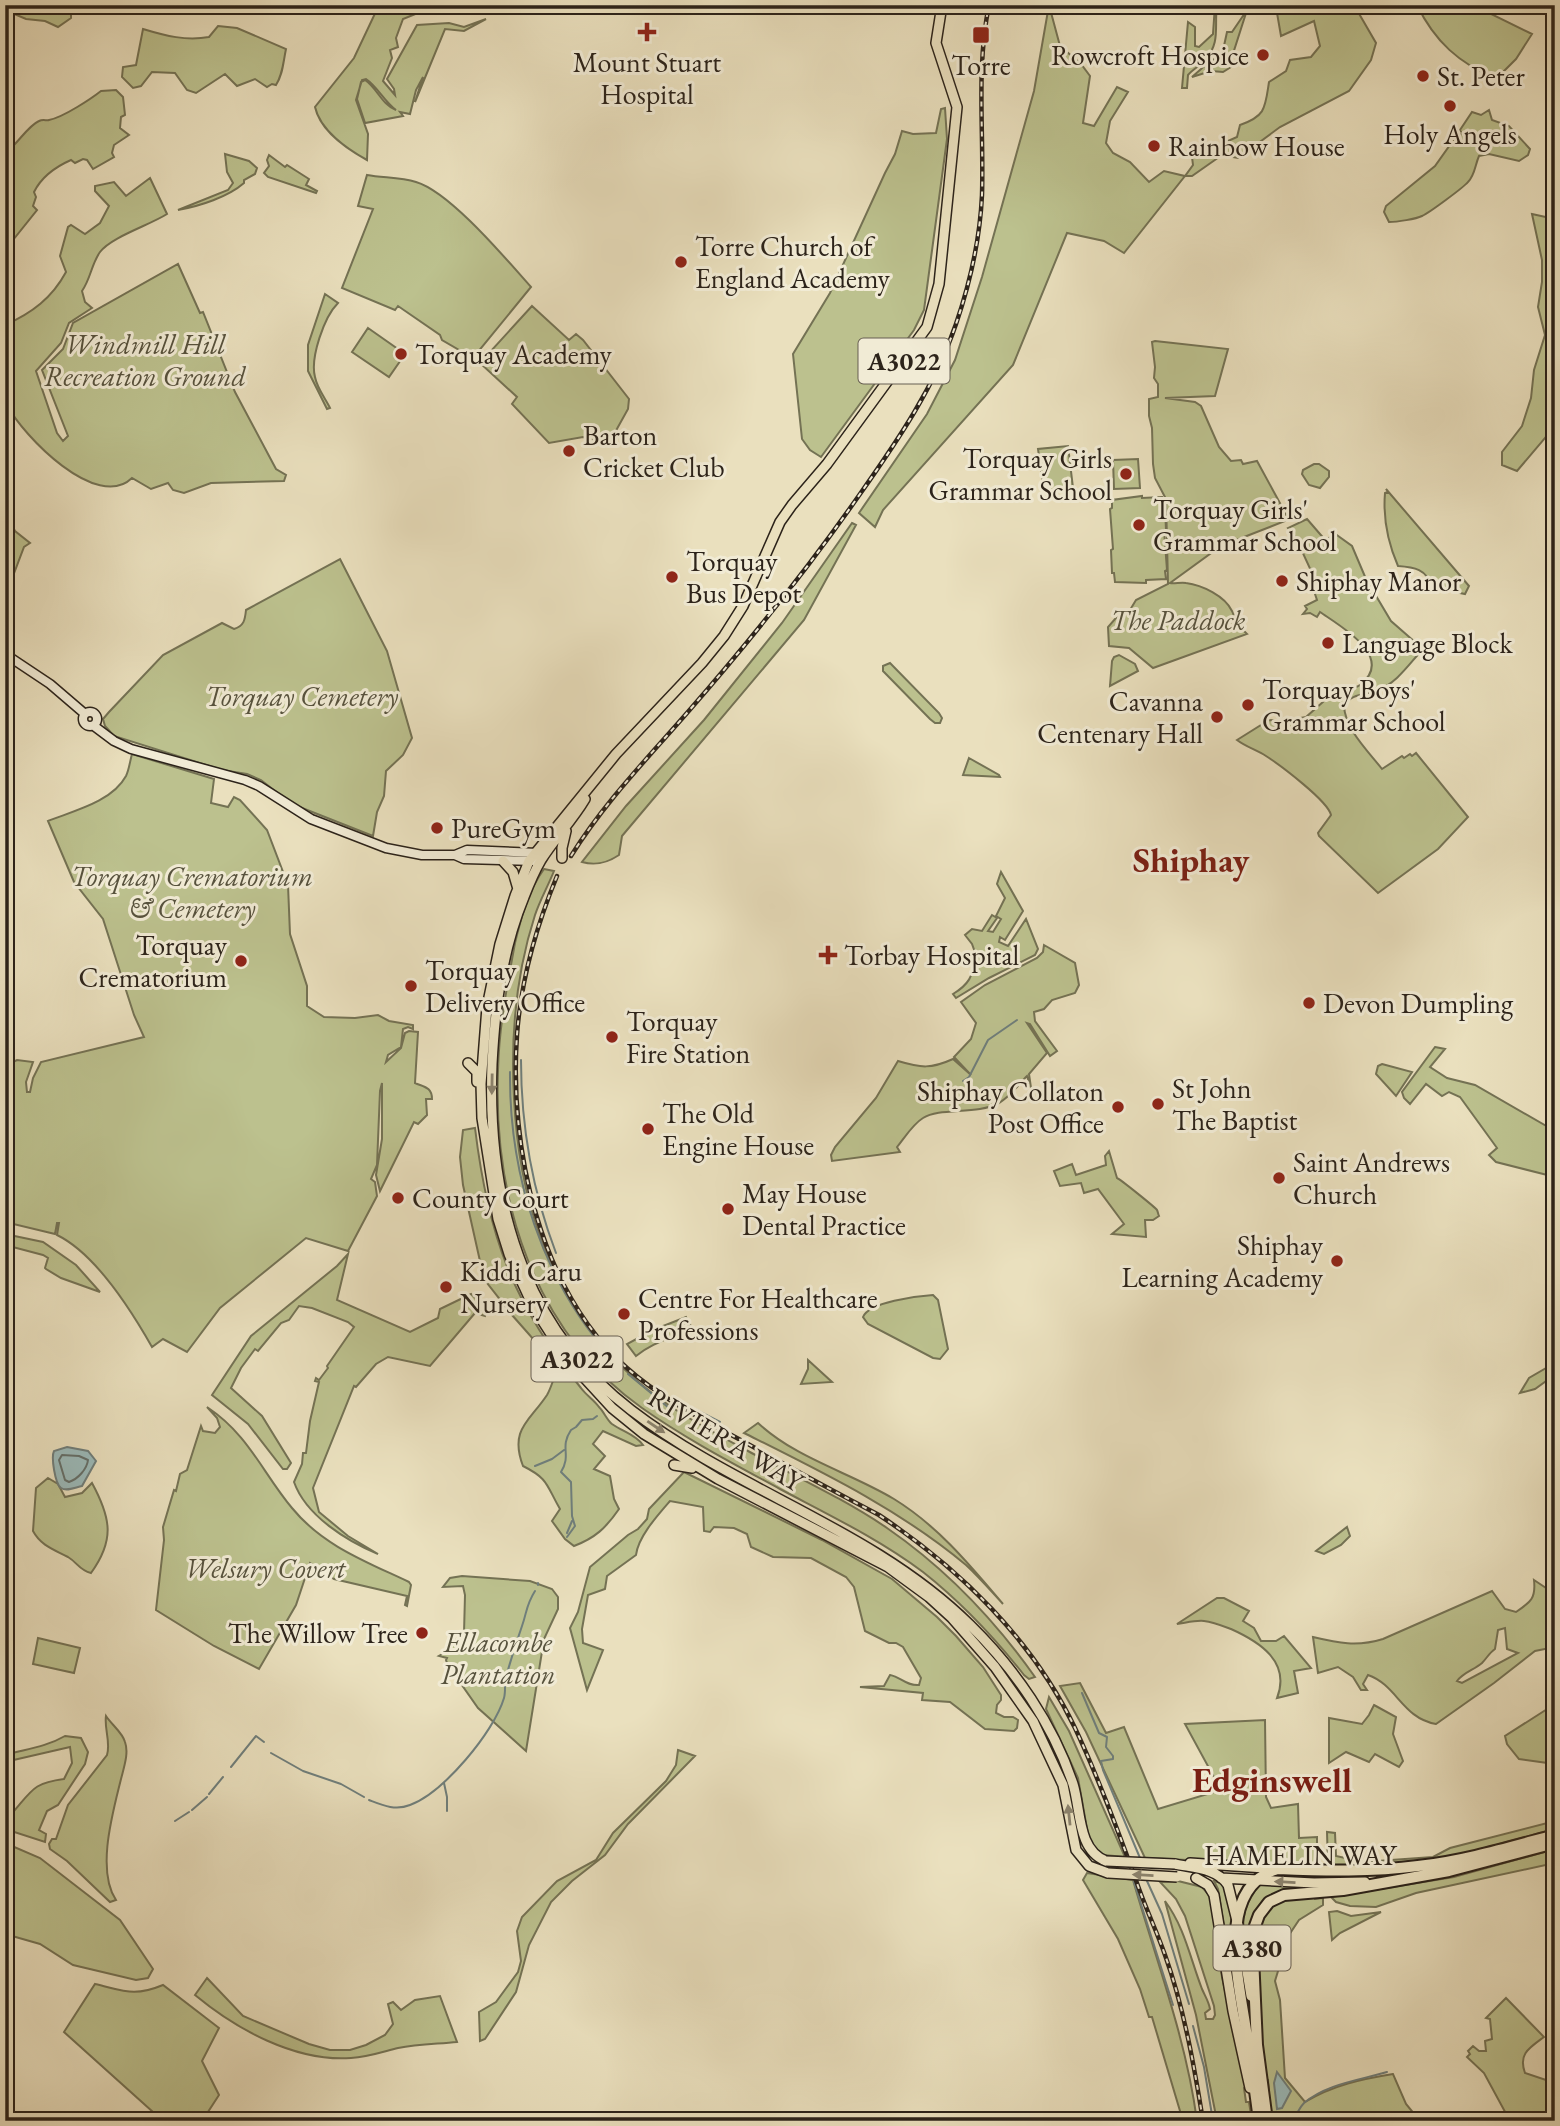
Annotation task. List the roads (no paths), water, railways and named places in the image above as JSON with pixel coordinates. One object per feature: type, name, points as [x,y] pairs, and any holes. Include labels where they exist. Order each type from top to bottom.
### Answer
[{"type":"highway","name":"HAMELIN WAY","points":[[1279,1869],[1344,1871],[1419,1866],[1555,1835]]},
{"type":"highway","name":"HAMELIN WAY","points":[[1314,1888],[1384,1882],[1459,1869],[1555,1843]]},
{"type":"highway","points":[[1256,1880],[1279,1869]]},
{"type":"highway","name":"A380","points":[[1256,1880],[1245,1895],[1238,1922],[1236,1961],[1258,2099],[1259,2121]]},
{"type":"highway","name":"A380","points":[[1255,2084],[1257,2045],[1253,1928],[1264,1908],[1274,1899],[1314,1888]]},
{"type":"highway","name":"A380","points":[[1258,2099],[1267,2121]]},
{"type":"main road","name":"A3022","points":[[942,5],[936,43],[957,107]]},
{"type":"main road","name":"A3022","points":[[538,857],[604,768],[724,636],[743,606],[780,522],[876,399],[927,327],[939,285],[957,107],[939,23]]},
{"type":"main road","points":[[5,654],[50,684],[85,714],[83,720],[86,725],[94,726],[114,741],[131,749],[260,786],[311,819],[370,842],[422,855],[455,855],[467,850],[538,857]]},
{"type":"main road","name":"A3022","points":[[538,857],[566,829],[604,768]]},
{"type":"main road","points":[[562,858],[566,829]]},
{"type":"main road","points":[[455,855],[464,859],[503,861],[538,857]]},
{"type":"main road","name":"RIVIERA WAY","points":[[538,857],[517,890],[500,944],[487,1007],[481,1084],[482,1118],[498,1219],[509,1254],[533,1306],[567,1359],[612,1408],[645,1434],[718,1479],[888,1567],[929,1597],[980,1648],[1033,1721],[1063,1785],[1072,1838],[1083,1861]]},
{"type":"main road","name":"RIVIERA WAY","points":[[538,857],[503,968],[494,1035],[491,1129],[514,1247],[538,1300],[575,1356],[631,1410],[683,1445],[894,1562],[966,1620],[999,1657],[1039,1711],[1071,1779],[1086,1843],[1092,1853]]},
{"type":"main road","points":[[503,861],[513,872],[517,890]]},
{"type":"main road","points":[[468,1063],[477,1072],[482,1118]]},
{"type":"main road","name":"RIVIERA WAY","points":[[674,1465],[689,1466],[757,1502],[801,1521]]},
{"type":"main road","name":"A3022","points":[[1024,1699],[1033,1713],[1033,1721]]},
{"type":"main road","name":"HAMELIN WAY","points":[[1092,1853],[1106,1861],[1175,1864],[1186,1862],[1279,1869]]},
{"type":"main road","name":"HAMELIN WAY","points":[[1083,1861],[1108,1873],[1256,1880],[1314,1888]]},
{"type":"main road","name":"A3022","points":[[1175,1864],[1211,1872],[1224,1879]]},
{"type":"main road","points":[[1196,1878],[1208,1885],[1214,1895],[1233,2011],[1255,2084]]},
{"type":"main road","points":[[1224,1879],[1238,1922],[1257,2045]]},
{"type":"water","points":[[67,1447],[88,1451],[96,1461],[82,1486],[66,1490],[59,1486],[53,1459],[54,1451]]},
{"type":"water","points":[[1277,2072],[1291,2091],[1282,2108],[1277,2109],[1274,2083]]},
{"type":"waterway","points":[[963,1081],[969,1077],[988,1040],[1017,1020]]},
{"type":"waterway","points":[[521,1060],[523,1110],[534,1182],[556,1253]]},
{"type":"waterway","points":[[510,1072],[516,1149],[534,1225],[566,1295],[587,1328],[612,1358]]},
{"type":"waterway","points":[[628,1374],[669,1408]]},
{"type":"waterway","points":[[679,1401],[720,1422]]},
{"type":"waterway","points":[[567,1537],[575,1526],[571,1482],[561,1472],[566,1460],[566,1442],[571,1430],[582,1420],[597,1416]]},
{"type":"waterway","points":[[535,1466],[564,1450]]},
{"type":"waterway","points":[[567,1533],[572,1521]]},
{"type":"waterway","points":[[369,1800],[389,1807],[410,1805],[452,1775],[479,1744],[504,1698],[505,1680],[528,1605],[535,1591]]},
{"type":"waterway","points":[[1082,1693],[1099,1733],[1107,1737],[1106,1747],[1113,1759],[1101,1761],[1103,1770],[1140,1858]]},
{"type":"waterway","points":[[231,1767],[256,1736],[264,1742]]},
{"type":"waterway","points":[[271,1753],[303,1771],[341,1784],[364,1797]]},
{"type":"waterway","points":[[209,1794],[223,1777]]},
{"type":"waterway","points":[[444,1783],[447,1811]]},
{"type":"waterway","points":[[192,1810],[207,1797]]},
{"type":"waterway","points":[[175,1821],[189,1812]]},
{"type":"waterway","points":[[1147,1881],[1162,1914],[1189,2004]]},
{"type":"waterway","points":[[1134,1882],[1173,2005]]},
{"type":"waterway","points":[[1193,2026],[1204,2067],[1213,2121]]},
{"type":"waterway","points":[[1291,2121],[1304,2103],[1322,2091],[1387,2072]]},
{"type":"railway","points":[[571,856],[611,800],[732,660],[819,550],[902,433],[937,369],[961,308],[974,260],[979,228],[982,195],[983,52],[989,5]]},
{"type":"railway","points":[[557,876],[542,914],[526,974],[519,1014],[516,1078],[518,1123],[536,1214],[551,1258],[572,1299],[597,1336],[641,1380],[701,1418],[879,1515],[965,1582],[1016,1636],[1058,1696],[1084,1747],[1162,1946],[1188,2037],[1203,2121]]},
{"type":"place","name":"Mount Stuart Hospital","points":[[647,32]]},
{"type":"place","name":"Torre","points":[[981,35]]},
{"type":"place","name":"Rowcroft Hospice","points":[[1263,55]]},
{"type":"place","name":"St. Peter","points":[[1423,76]]},
{"type":"place","name":"Holy Angels","points":[[1450,106]]},
{"type":"place","name":"Rainbow House","points":[[1154,146]]},
{"type":"place","name":"Torre Church of England Academy","points":[[681,262]]},
{"type":"place","name":"Torquay Academy","points":[[401,354]]},
{"type":"place","name":"Barton Cricket Club","points":[[569,451]]},
{"type":"place","name":"Torquay Girls Grammar School","points":[[1126,474]]},
{"type":"place","name":"Torquay Girls' Grammar School","points":[[1139,525]]},
{"type":"place","name":"Torquay Bus Depot","points":[[672,577]]},
{"type":"place","name":"Shiphay Manor","points":[[1282,581]]},
{"type":"place","name":"Language Block","points":[[1328,643]]},
{"type":"place","name":"Torquay Boys' Grammar School","points":[[1248,705]]},
{"type":"place","name":"Cavanna Centenary Hall","points":[[1217,717]]},
{"type":"place","name":"PureGym","points":[[437,828]]},
{"type":"place","name":"Torbay Hospital","points":[[828,955]]},
{"type":"place","name":"Torquay Crematorium","points":[[241,961]]},
{"type":"place","name":"Torquay Delivery Office","points":[[411,986]]},
{"type":"place","name":"Devon Dumpling","points":[[1309,1003]]},
{"type":"place","name":"Torquay Fire Station","points":[[612,1037]]},
{"type":"place","name":"St John The Baptist","points":[[1158,1104]]},
{"type":"place","name":"Shiphay Collaton Post Office","points":[[1118,1107]]},
{"type":"place","name":"The Old Engine House","points":[[648,1129]]},
{"type":"place","name":"Saint Andrews Church","points":[[1279,1178]]},
{"type":"place","name":"County Court","points":[[398,1198]]},
{"type":"place","name":"May House Dental Practice","points":[[728,1209]]},
{"type":"place","name":"Shiphay Learning Academy","points":[[1337,1261]]},
{"type":"place","name":"Kiddi Caru Nursery","points":[[446,1287]]},
{"type":"place","name":"Centre For Healthcare Professions","points":[[624,1314]]},
{"type":"place","name":"The Willow Tree","points":[[422,1633]]},
{"type":"district","name":"Shiphay","points":[[1191,859]]},
{"type":"district","name":"Edginswell","points":[[1272,1779]]},
{"type":"park label","name":"Windmill Hill Recreation Ground","points":[[145,360]]},
{"type":"park label","name":"The Paddock","points":[[1178,620]]},
{"type":"park label","name":"Torquay Cemetery","points":[[302,696]]},
{"type":"park label","name":"Torquay Crematorium & Cemetery","points":[[192,892]]},
{"type":"park label","name":"Welsury Covert","points":[[265,1568]]},
{"type":"park label","name":"Ellacombe Plantation","points":[[498,1658]]}]
